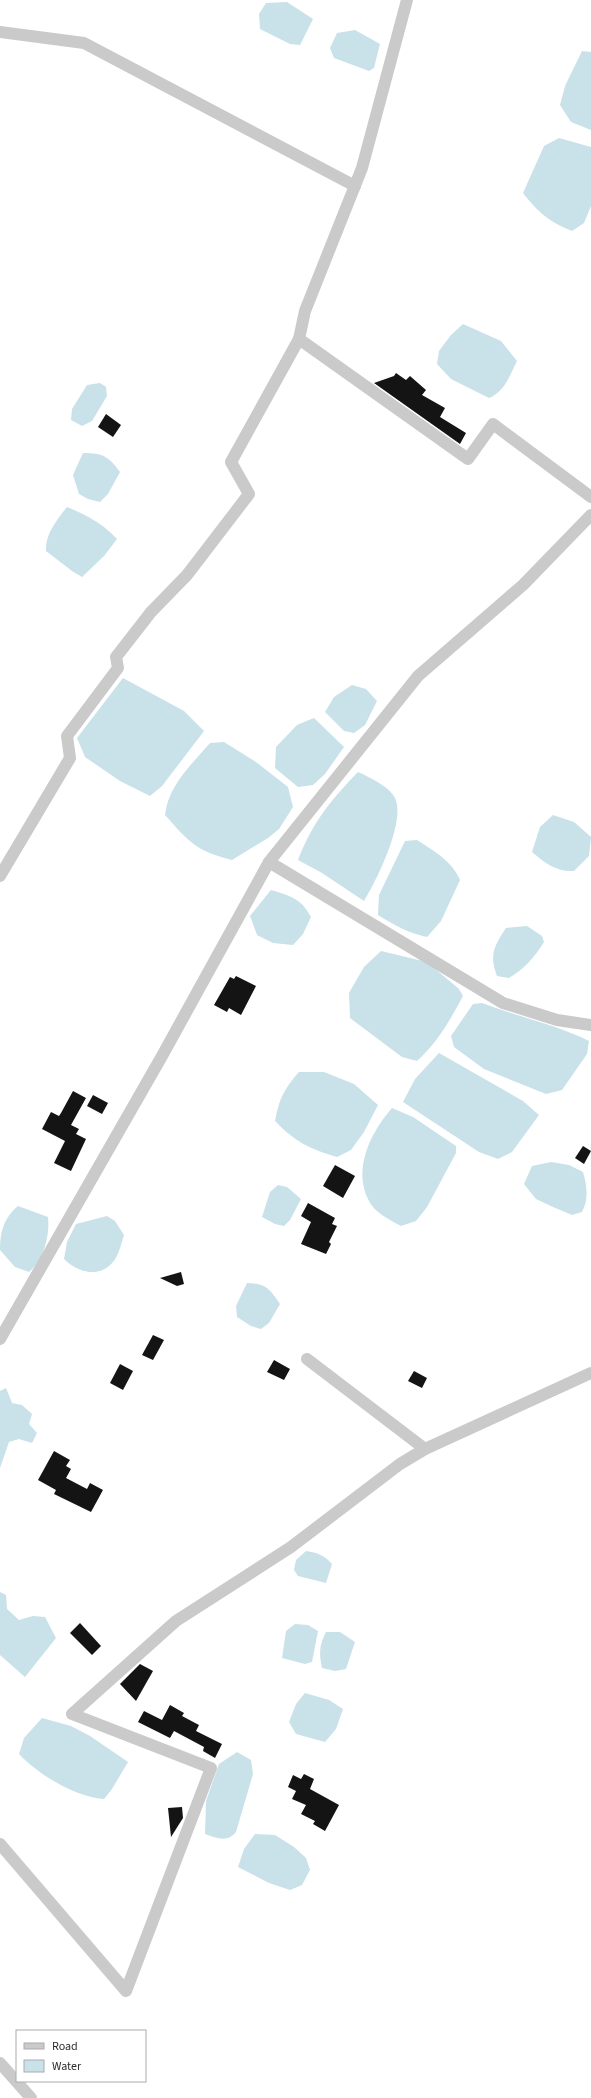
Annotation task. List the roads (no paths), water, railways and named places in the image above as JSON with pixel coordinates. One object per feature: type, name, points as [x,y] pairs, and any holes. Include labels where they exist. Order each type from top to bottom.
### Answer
[{"type":"street","points":[[0,876],[70,758],[67,736],[118,668],[116,657],[151,612],[187,575],[249,494],[231,462],[299,339],[304,311],[362,168],[407,0]]},
{"type":"street","points":[[0,32],[84,44],[355,186]]},
{"type":"street","points":[[299,339],[468,459],[493,424],[591,497]]},
{"type":"street","points":[[0,1339],[158,1063],[269,862],[418,676],[523,585],[591,515]]},
{"type":"street","points":[[269,862],[503,1003],[557,1020],[591,1025]]},
{"type":"street","points":[[307,1359],[425,1449]]},
{"type":"street","points":[[0,1844],[126,1991],[210,1768],[72,1714],[176,1621],[291,1547],[400,1464],[425,1449],[591,1374]]},
{"type":"street","points":[[0,2063],[16,2081]]},
{"type":"street","points":[[17,2082],[31,2098]]},
{"type":"water","points":[[287,2],[313,19],[300,45],[290,44],[260,29],[259,14],[266,3]]},
{"type":"water","points":[[355,30],[380,44],[374,68],[369,71],[334,58],[330,48],[337,33]]},
{"type":"water","points":[[582,51],[591,52],[591,130],[571,122],[560,105],[565,86]]},
{"type":"water","points":[[559,138],[591,147],[591,206],[584,223],[572,231],[544,216],[523,193],[544,146]]},
{"type":"water","points":[[463,324],[501,341],[517,361],[503,387],[495,395],[489,398],[451,379],[437,364],[439,351],[451,335]]},
{"type":"water","points":[[100,383],[106,387],[107,396],[92,421],[82,426],[71,420],[72,409],[87,385]]},
{"type":"water","points":[[83,453],[104,456],[112,462],[120,472],[108,494],[100,502],[88,499],[79,494],[73,475]]},
{"type":"water","points":[[67,507],[94,520],[106,528],[117,539],[104,556],[82,577],[46,551],[47,539],[56,522]]},
{"type":"water","points":[[123,678],[184,711],[204,731],[162,786],[150,796],[120,781],[85,757],[77,738]]},
{"type":"water","points":[[352,685],[366,689],[377,701],[365,725],[354,733],[344,731],[325,712],[334,697]]},
{"type":"water","points":[[314,718],[344,747],[325,774],[313,785],[298,787],[275,768],[276,747],[297,725]]},
{"type":"water","points":[[224,742],[256,762],[288,787],[293,807],[279,829],[268,838],[232,860],[201,849],[187,839],[165,815],[167,804],[171,795],[188,768],[210,743]]},
{"type":"water","points":[[358,772],[389,790],[395,798],[397,808],[397,821],[388,850],[376,879],[364,901],[322,873],[298,860],[316,823],[339,793]]},
{"type":"water","points":[[553,815],[574,822],[591,837],[589,856],[574,871],[562,870],[551,866],[532,852],[540,827]]},
{"type":"water","points":[[417,840],[436,852],[447,862],[457,873],[460,880],[441,921],[427,937],[401,928],[378,915],[379,895],[405,841]]},
{"type":"water","points":[[271,890],[289,896],[299,902],[311,917],[303,934],[293,945],[273,943],[257,935],[250,916]]},
{"type":"water","points":[[527,926],[542,936],[544,942],[529,962],[515,974],[509,978],[497,976],[493,956],[502,934],[506,928]]},
{"type":"water","points":[[381,951],[427,962],[459,989],[463,996],[437,1038],[417,1061],[402,1057],[350,1018],[349,993],[364,967]]},
{"type":"water","points":[[482,1003],[550,1025],[589,1041],[587,1054],[562,1090],[546,1094],[484,1069],[454,1047],[451,1036],[473,1004]]},
{"type":"water","points":[[439,1053],[523,1101],[539,1115],[512,1152],[498,1159],[479,1152],[403,1102],[415,1079]]},
{"type":"water","points":[[299,1072],[324,1072],[354,1084],[378,1105],[364,1132],[351,1150],[337,1157],[311,1148],[296,1140],[275,1121],[278,1106],[283,1095],[289,1084]]},
{"type":"water","points":[[392,1108],[413,1117],[456,1146],[456,1153],[427,1207],[416,1221],[401,1226],[383,1216],[375,1209],[369,1201],[364,1189],[362,1176],[366,1152],[371,1140],[377,1128]]},
{"type":"water","points":[[551,1162],[569,1165],[583,1172],[587,1192],[586,1202],[582,1212],[572,1215],[536,1199],[524,1184],[532,1166]]},
{"type":"water","points":[[278,1185],[287,1187],[301,1199],[290,1220],[284,1226],[275,1224],[262,1217],[270,1192]]},
{"type":"water","points":[[18,1206],[48,1217],[48,1231],[45,1246],[39,1260],[29,1272],[15,1267],[0,1250],[2,1231],[6,1220]]},
{"type":"water","points":[[107,1216],[115,1221],[124,1235],[118,1253],[113,1262],[101,1271],[95,1272],[88,1272],[69,1264],[64,1259],[67,1242],[76,1224]]},
{"type":"water","points":[[247,1283],[259,1284],[263,1286],[273,1294],[280,1304],[269,1323],[261,1329],[251,1326],[237,1317],[236,1306]]},
{"type":"water","points":[[6,1388],[12,1403],[22,1405],[32,1414],[29,1424],[37,1433],[32,1443],[19,1439],[9,1442],[0,1468],[0,1391]]},
{"type":"water","points":[[306,1551],[326,1558],[332,1564],[326,1583],[298,1576],[294,1570],[296,1560]]},
{"type":"water","points":[[0,1592],[6,1595],[7,1609],[19,1620],[33,1616],[45,1617],[56,1638],[25,1677],[0,1655]]},
{"type":"water","points":[[295,1624],[308,1625],[318,1631],[312,1662],[305,1664],[282,1658],[286,1631]]},
{"type":"water","points":[[326,1632],[340,1632],[355,1642],[346,1669],[335,1671],[322,1668],[320,1650]]},
{"type":"water","points":[[305,1693],[329,1700],[343,1709],[336,1729],[325,1742],[296,1734],[289,1722],[296,1704]]},
{"type":"water","points":[[42,1718],[71,1726],[90,1736],[128,1762],[112,1789],[104,1799],[81,1794],[58,1784],[37,1770],[19,1754],[24,1738]]},
{"type":"water","points":[[237,1752],[251,1760],[253,1774],[236,1832],[229,1838],[222,1839],[205,1834],[206,1801],[219,1764]]},
{"type":"water","points":[[255,1834],[275,1835],[294,1847],[306,1858],[310,1870],[302,1885],[290,1890],[269,1883],[238,1867],[244,1849]]}]
